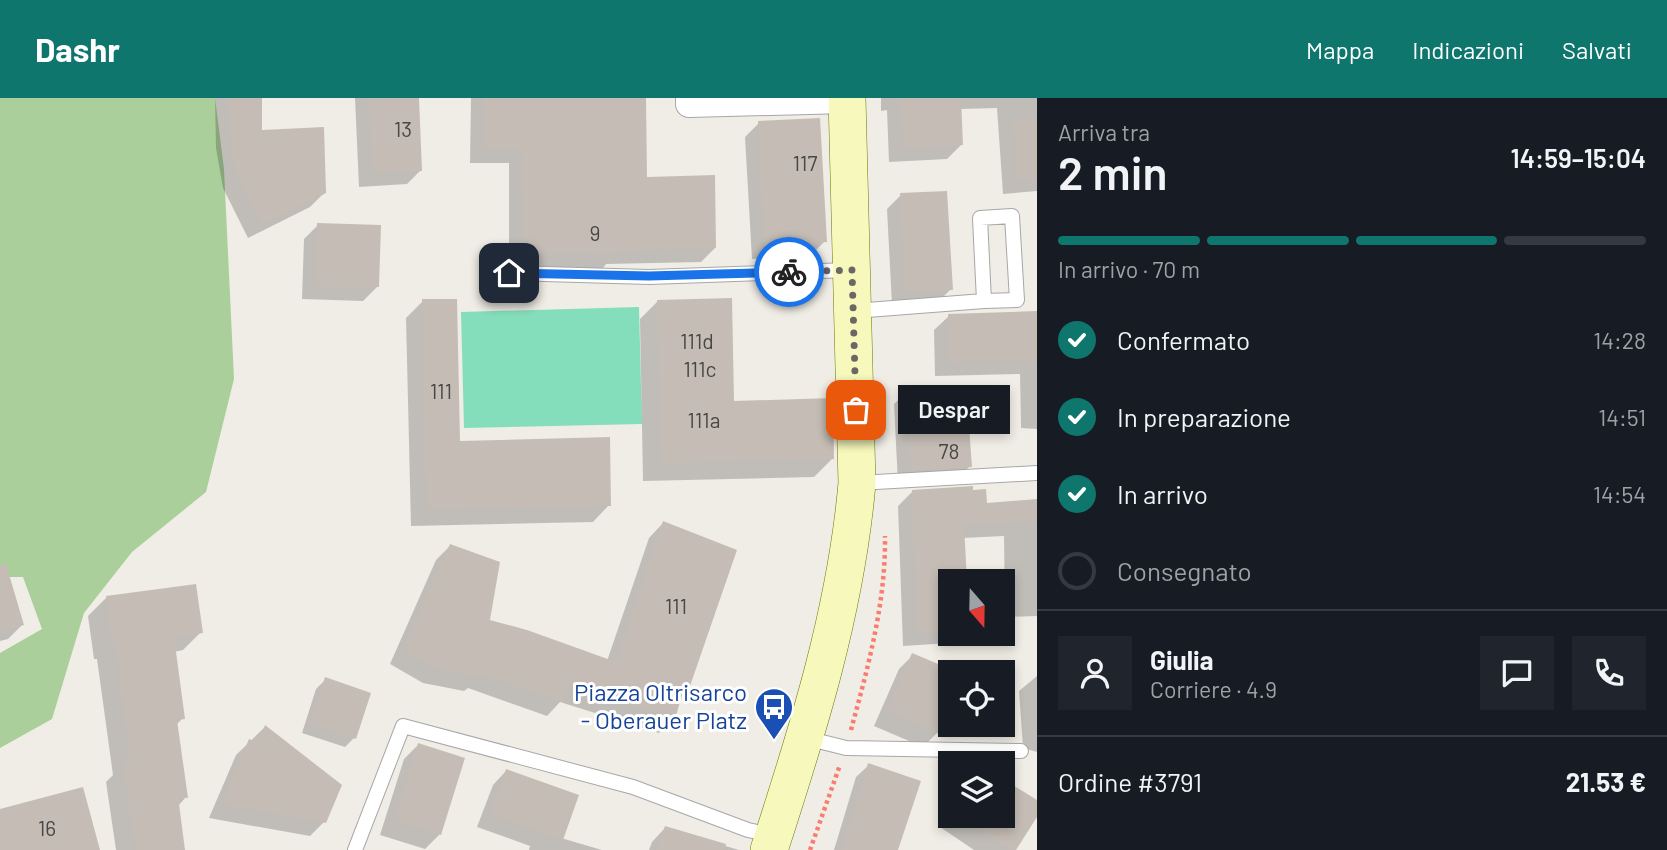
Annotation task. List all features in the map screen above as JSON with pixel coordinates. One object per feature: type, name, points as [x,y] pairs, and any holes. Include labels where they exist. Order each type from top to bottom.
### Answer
[{"type":"street","points":[[689,98],[689,104],[847,99],[857,483],[852,537],[845,580],[817,697],[771,843]]},
{"type":"lane","points":[[854,311],[1017,300],[1012,216],[979,218],[984,301]]},
{"type":"lane","points":[[509,273],[649,276],[852,270]]},
{"type":"lane","points":[[857,483],[1037,473]]},
{"type":"lane","points":[[355,850],[403,726],[633,787],[748,830],[771,843]]},
{"type":"lane","points":[[805,737],[846,748],[1021,751]]},
{"type":"green space","points":[[0,98],[215,98],[224,169],[234,379],[206,492],[132,552],[84,613],[52,719],[0,748],[0,653],[42,629],[23,577],[0,577]]},
{"type":"green space","points":[[639,307],[642,424],[464,428],[461,312]]},
{"type":"building","points":[[229,98],[262,98],[262,130],[324,127],[326,193],[262,225],[236,174],[230,133]]},
{"type":"building","points":[[369,98],[419,98],[422,171],[372,173]]},
{"type":"building","points":[[484,98],[646,98],[647,177],[715,175],[716,248],[619,251],[619,254],[523,254],[522,150],[483,149]]},
{"type":"building","points":[[901,98],[961,98],[963,145],[903,148]]},
{"type":"building","points":[[820,118],[827,242],[765,246],[758,121]]},
{"type":"building","points":[[1037,119],[1037,178],[1017,180],[1013,120]]},
{"type":"building","points":[[947,191],[953,290],[905,292],[900,193]]},
{"type":"building","points":[[317,223],[381,225],[379,287],[315,286]]},
{"type":"building","points":[[732,298],[734,401],[833,398],[834,459],[661,463],[657,300]]},
{"type":"building","points":[[422,299],[457,299],[460,441],[610,437],[611,506],[427,510]]},
{"type":"building","points":[[1037,311],[1037,360],[949,362],[948,314]]},
{"type":"building","points":[[966,385],[972,467],[911,470],[907,388]]},
{"type":"building","points":[[973,486],[973,490],[986,489],[987,503],[1037,499],[1037,521],[964,525],[966,569],[938,569],[938,631],[917,632],[912,490]]},
{"type":"building","points":[[663,521],[737,550],[690,686],[685,685],[675,719],[569,686],[563,702],[481,674],[480,677],[438,670],[404,649],[450,544],[500,562],[490,620],[527,630],[616,662]]},
{"type":"building","points":[[6,564],[24,625],[0,632],[0,565]]},
{"type":"building","points":[[196,584],[203,633],[174,637],[185,719],[177,720],[188,798],[178,796],[185,850],[136,850],[123,762],[131,761],[106,596]]},
{"type":"building","points":[[912,653],[938,664],[938,734],[887,711]]},
{"type":"building","points":[[325,677],[371,693],[356,739],[310,724]]},
{"type":"building","points":[[265,725],[342,785],[326,823],[222,804],[249,739],[258,743]]},
{"type":"building","points":[[418,743],[465,758],[441,835],[393,821]]},
{"type":"building","points":[[868,763],[921,781],[898,850],[842,850]]},
{"type":"building","points":[[506,769],[579,795],[563,840],[490,814]]},
{"type":"building","points":[[1015,786],[1037,800],[1037,817],[1016,850],[1009,850],[976,828],[1015,828]]},
{"type":"building","points":[[83,787],[100,850],[0,850],[0,809]]},
{"type":"building","points":[[665,826],[726,844],[725,850],[657,850]]},
{"type":"way so far","points":[[789,272],[852,270],[856,410]]},
{"type":"place","name":"Despar","points":[[856,410]]},
{"type":"place","name":"Piazza Oltrisarco - Oberauer Platz","points":[[774,741]]},
{"type":"route","points":[[509,273],[649,276],[789,272]]}]
